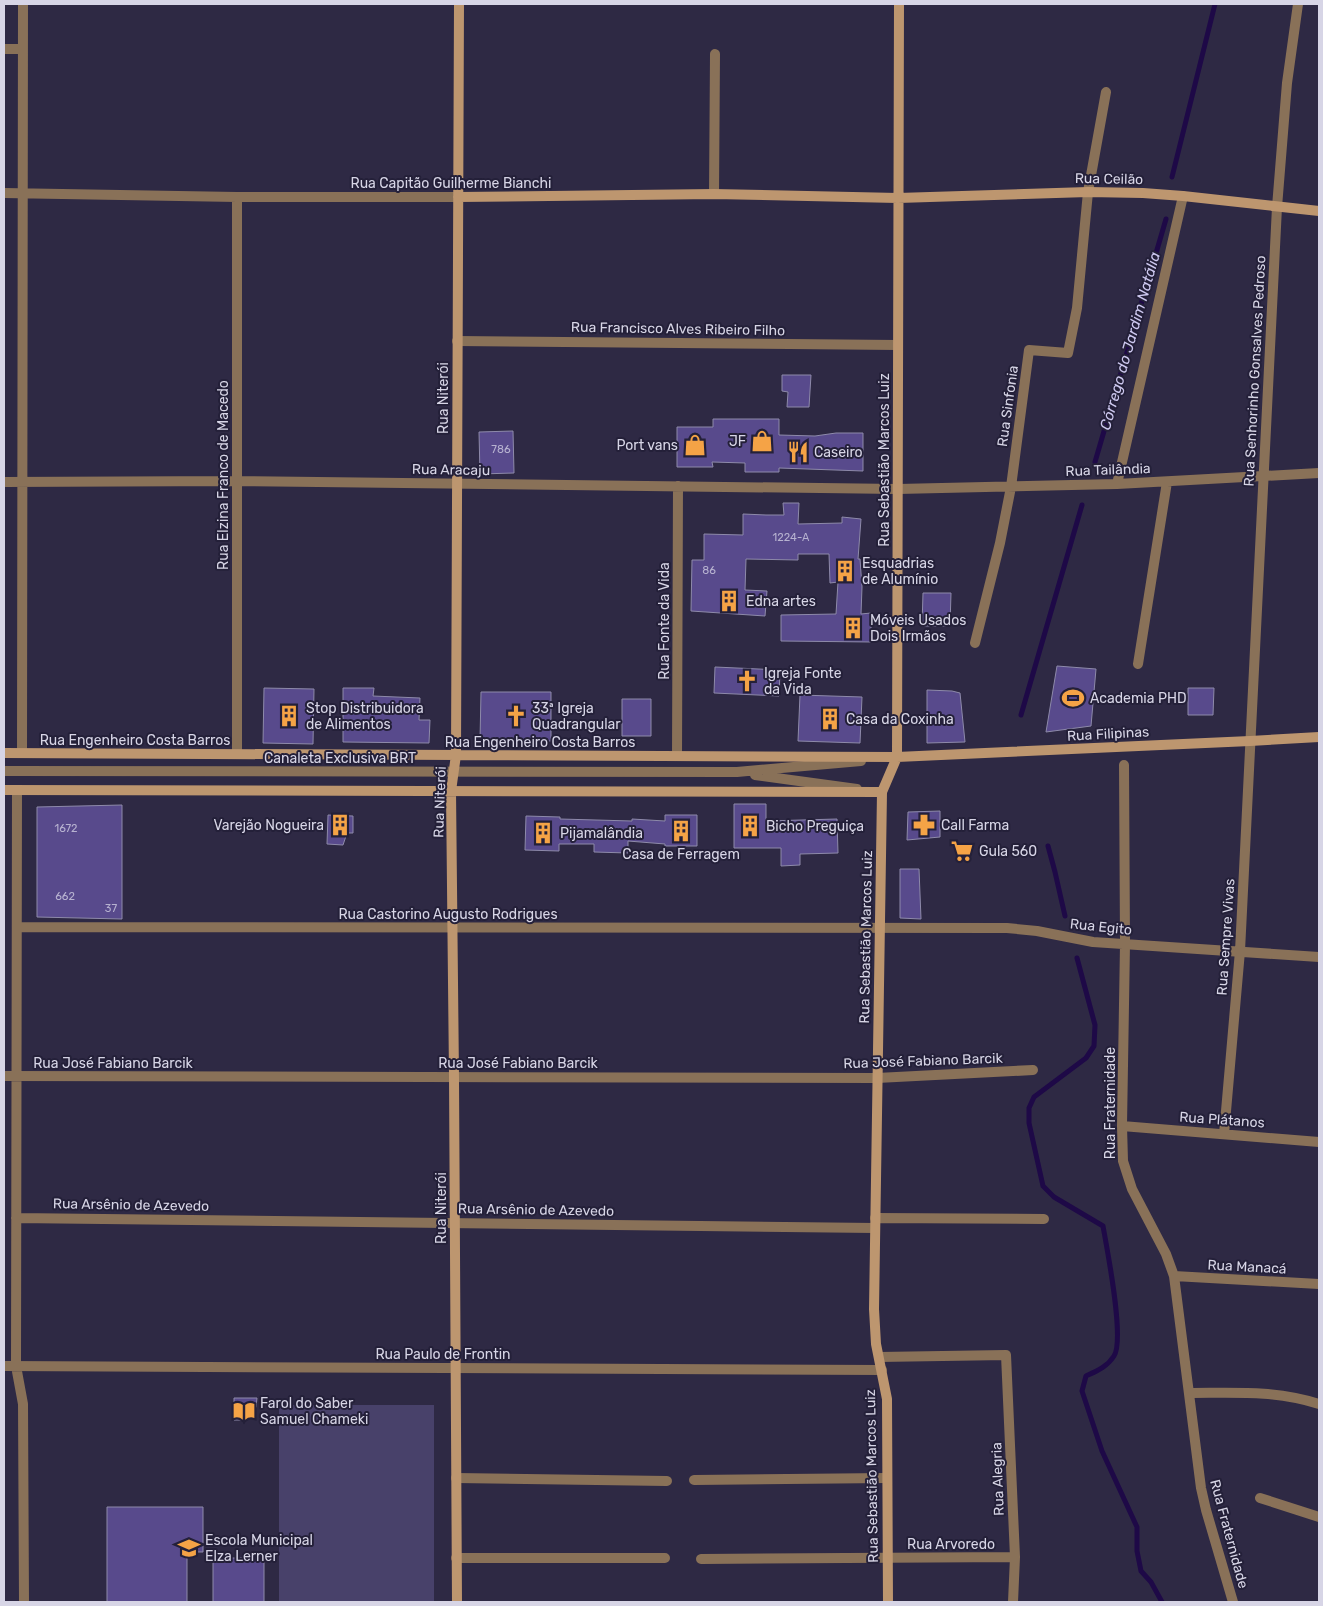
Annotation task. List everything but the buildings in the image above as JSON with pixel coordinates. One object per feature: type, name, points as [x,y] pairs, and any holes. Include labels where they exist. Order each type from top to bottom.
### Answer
[{"type":"main road","name":"Rua Niterói","points":[[457,1602],[451,791],[456,755],[458,4]]},
{"type":"main road","name":"Rua Sebastião Marcos Luiz","points":[[888,1602],[887,1399],[874,1325],[882,792],[897,757],[899,4]]},
{"type":"main road","name":"Rua Ceilão","points":[[898,198],[1088,192],[1143,193],[1319,211]]},
{"type":"main road","name":"Rua Capitão Guilherme Bianchi","points":[[458,197],[714,194],[898,198]]},
{"type":"main road","name":"Rua Filipinas","points":[[897,757],[1319,737]]},
{"type":"main road","name":"Rua Engenheiro Costa Barros","points":[[4,753],[897,757]]},
{"type":"main road","points":[[4,790],[882,792]]},
{"type":"street","points":[[22,753],[23,4]]},
{"type":"street","name":"Rua Senhorinho Gonsalves Pedroso","points":[[1250,741],[1277,207],[1287,83],[1298,4]]},
{"type":"street","points":[[4,49],[23,49]]},
{"type":"street","points":[[714,194],[715,54]]},
{"type":"street","name":"Rua Sinfonia","points":[[975,643],[1000,542],[1011,487],[1029,350],[1068,353],[1077,308],[1088,192],[1106,92]]},
{"type":"street","name":"Rua Capitão Guilherme Bianchi","points":[[4,193],[237,197],[458,197]]},
{"type":"street","points":[[1117,484],[1183,196]]},
{"type":"street","name":"Rua Elzina Franco de Macedo","points":[[237,197],[237,754]]},
{"type":"street","name":"Rua Francisco Alves Ribeiro Filho","points":[[457,341],[898,344]]},
{"type":"street","name":"Rua Tailândia","points":[[898,489],[1117,484],[1319,473]]},
{"type":"street","name":"Rua Aracaju","points":[[4,482],[237,481],[898,489]]},
{"type":"street","points":[[1138,664],[1167,482]]},
{"type":"street","name":"Rua Fonte da Vida","points":[[677,756],[678,486]]},
{"type":"street","name":"Rua Sempre Vivas","points":[[1224,1134],[1240,951],[1250,741]]},
{"type":"street","name":"Canaleta Exclusiva BRT","points":[[4,771],[737,772],[897,757]]},
{"type":"street","name":"Rua Fraternidade","points":[[1124,765],[1123,1161],[1127,1175],[1166,1254],[1174,1276],[1206,1510],[1233,1602]]},
{"type":"street","name":"Canaleta Exclusiva BRT","points":[[737,772],[882,792]]},
{"type":"street","points":[[17,790],[16,1366],[23,1404],[24,1602]]},
{"type":"street","name":"Rua Castorino Augusto Rodrigues","points":[[17,927],[880,929]]},
{"type":"street","name":"Rua Egito","points":[[880,929],[1022,929],[1080,940],[1319,957]]},
{"type":"street","name":"Rua José Fabiano Barcik","points":[[4,1076],[877,1078],[1032,1070]]},
{"type":"street","name":"Rua Plátanos","points":[[1122,1126],[1319,1142]]},
{"type":"street","name":"Rua Arsênio de Azevedo","points":[[16,1218],[455,1223],[875,1223],[1044,1219]]},
{"type":"street","name":"Rua Manacá","points":[[1174,1276],[1319,1284]]},
{"type":"street","name":"Rua Alegria","points":[[879,1357],[1006,1355],[1014,1557],[1013,1602]]},
{"type":"street","name":"Rua Paulo de Frontin","points":[[4,1366],[882,1370]]},
{"type":"street","points":[[1189,1393],[1269,1394],[1287,1396],[1319,1404]]},
{"type":"street","points":[[456,1478],[666,1481]]},
{"type":"street","points":[[694,1480],[887,1478]]},
{"type":"street","points":[[1260,1498],[1319,1517]]},
{"type":"street","name":"Rua Arvoredo","points":[[701,1559],[1014,1557]]},
{"type":"street","points":[[456,1558],[664,1558]]},
{"type":"shaded area","points":[[279,1405],[434,1405],[434,1602],[279,1602]]},
{"type":"waterway","name":"Córrego do Jardim Natália","points":[[1172,177],[1215,4]]},
{"type":"waterway","name":"Córrego do Jardim Natália","points":[[1095,462],[1166,219]]},
{"type":"waterway","name":"Córrego do Jardim Natália","points":[[1021,715],[1082,505]]},
{"type":"waterway","name":"Córrego do Jardim Natália","points":[[1048,846],[1065,916]]},
{"type":"waterway","name":"Córrego do Jardim Natália","points":[[1077,958],[1095,1025],[1094,1046],[1086,1058],[1034,1097],[1029,1108],[1029,1123],[1043,1186],[1054,1197],[1103,1226],[1114,1293],[1117,1346],[1114,1356],[1108,1363],[1086,1376],[1082,1391],[1102,1451],[1137,1527],[1137,1551],[1141,1571],[1151,1582],[1162,1602]]},
{"type":"place","name":"JF","points":[[762,441]]},
{"type":"place","name":"Port vans","points":[[695,445]]},
{"type":"place","name":"Caseiro","points":[[798,452]]},
{"type":"place","name":"Esquadrias de Alumínio","points":[[845,571]]},
{"type":"place","name":"Edna artes","points":[[729,601]]},
{"type":"place","name":"Móveis Usados Dois Irmãos","points":[[853,628]]},
{"type":"place","name":"Igreja Fonte da Vida","points":[[747,681]]},
{"type":"place","name":"Academia PHD","points":[[1073,698]]},
{"type":"place","name":"Stop Distribuidora de Alimentos","points":[[289,716]]},
{"type":"place","name":"33ª Igreja Quadrangular","points":[[516,716]]},
{"type":"place","name":"Casa da Coxinha","points":[[830,719]]},
{"type":"place","name":"Varejão Nogueira","points":[[340,825]]},
{"type":"place","name":"Call Farma","points":[[924,825]]},
{"type":"place","name":"Bicho Preguiça","points":[[750,826]]},
{"type":"place","name":"Casa de Ferragem","points":[[681,831]]},
{"type":"place","name":"Pijamalândia","points":[[543,833]]},
{"type":"place","name":"Gula 560","points":[[962,851]]},
{"type":"place","name":"Farol do Saber Samuel Chameki","points":[[244,1411]]},
{"type":"place","name":"Escola Municipal Elza Lerner","points":[[189,1548]]}]
